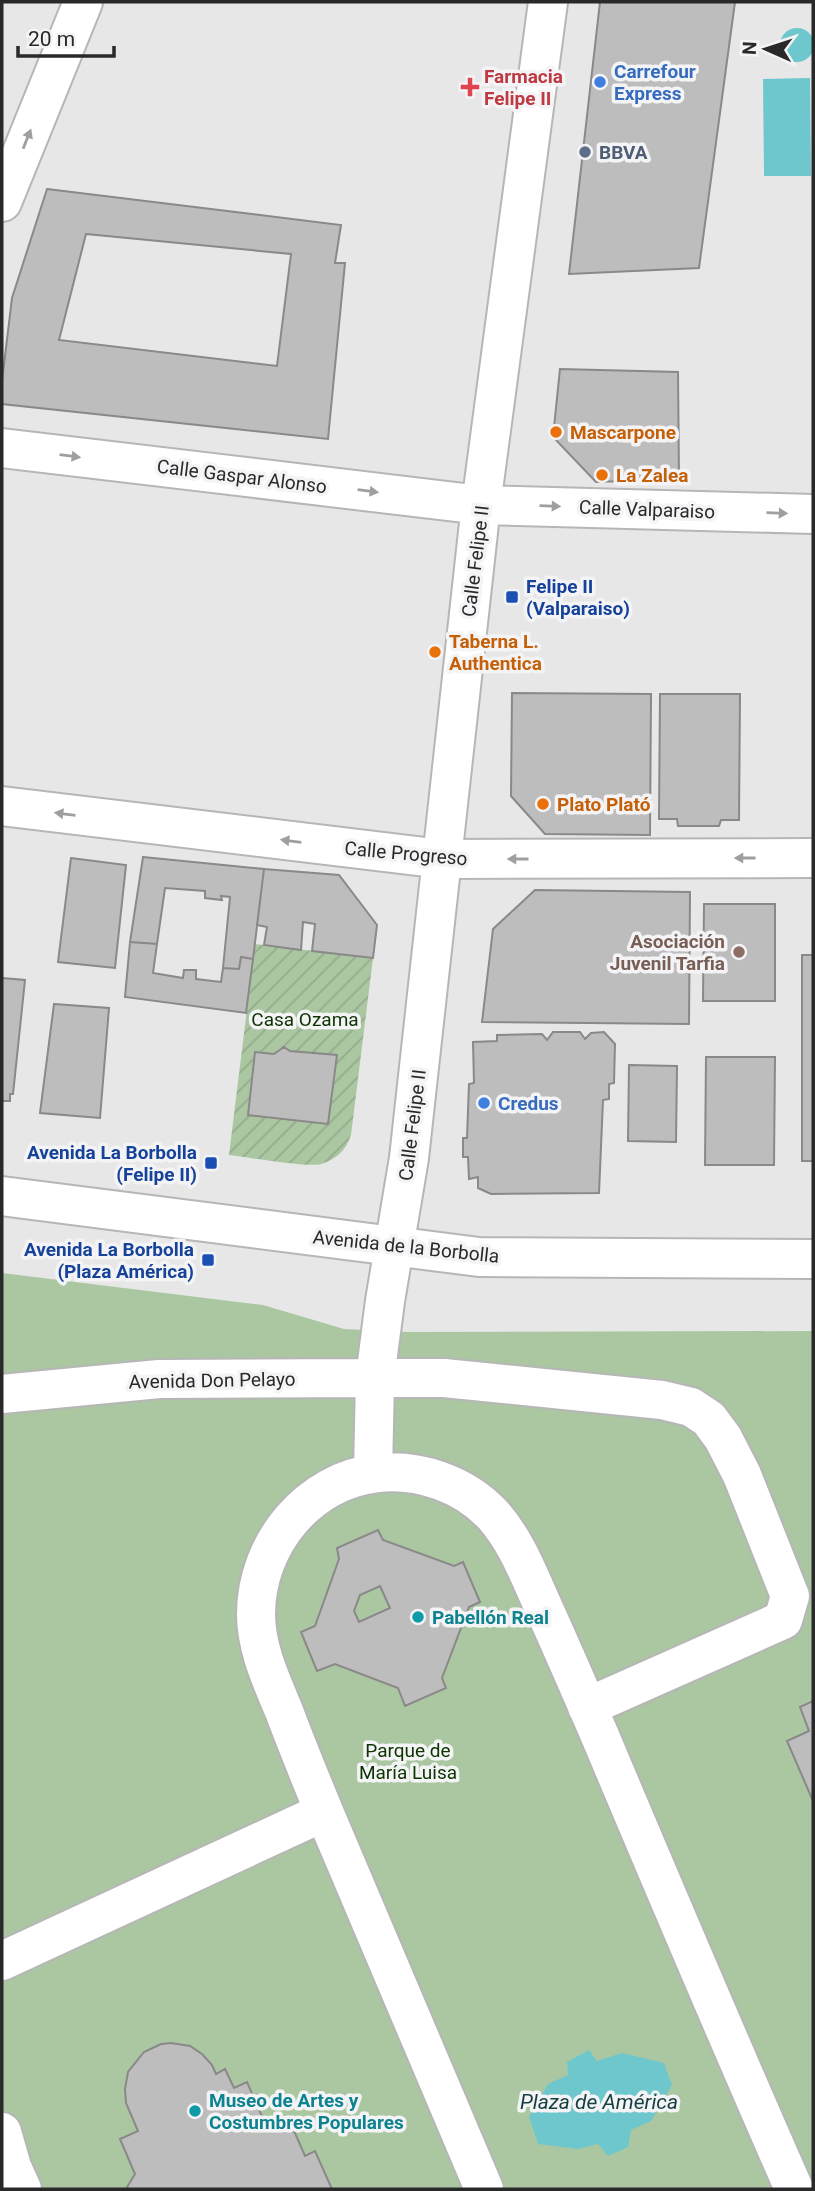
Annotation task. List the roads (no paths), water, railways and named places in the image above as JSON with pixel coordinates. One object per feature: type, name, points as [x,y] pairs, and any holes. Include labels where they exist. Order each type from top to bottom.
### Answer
[{"type":"street","points":[[2,202],[83,2]]},
{"type":"street","name":"Calle Felipe II","points":[[375,1378],[380,1331],[409,1158],[481,505],[548,2]]},
{"type":"street","name":"Calle Gaspar Alonso","points":[[2,448],[481,505]]},
{"type":"street","name":"Calle Valparaiso","points":[[481,505],[813,514]]},
{"type":"street","name":"Calle Progreso","points":[[2,806],[442,859],[813,858]]},
{"type":"street","name":"Avenida de la Borbolla","points":[[2,1196],[479,1257],[813,1259]]},
{"type":"street","points":[[373,1473],[375,1378]]},
{"type":"street","name":"Avenida Don Pelayo","points":[[2,1394],[159,1379],[444,1378],[662,1400],[691,1407],[709,1419],[723,1438],[742,1475],[790,1596],[783,1620],[587,1707]]},
{"type":"street","points":[[484,2189],[324,1812],[259,1642],[256,1615],[264,1568],[273,1544],[287,1523],[305,1505],[326,1490],[373,1473],[423,1475],[447,1483],[470,1495],[506,1530],[587,1707],[794,2189]]},
{"type":"street","points":[[3,1964],[324,1812]]},
{"type":"street","points":[[2,2132],[12,2167],[22,2189]]},
{"type":"water","points":[[797,28],[809,33],[814,45],[809,57],[797,62],[785,57],[780,45],[785,33]]},
{"type":"water","points":[[810,78],[811,176],[764,176],[763,79]]},
{"type":"water","name":"Plaza de América","points":[[589,2050],[597,2061],[622,2053],[664,2063],[672,2085],[651,2121],[631,2130],[628,2147],[608,2156],[598,2144],[578,2149],[538,2144],[529,2117],[548,2084],[568,2075],[567,2062]]},
{"type":"place","name":"Carrefour Express","points":[[600,82]]},
{"type":"place","name":"Farmacia Felipe II","points":[[470,87]]},
{"type":"place","name":"BBVA","points":[[585,152]]},
{"type":"place","name":"Mascarpone","points":[[556,432]]},
{"type":"place","name":"La Zalea","points":[[602,475]]},
{"type":"place","name":"Felipe II (Valparaiso)","points":[[512,597]]},
{"type":"place","name":"Taberna L. Authentica","points":[[435,652]]},
{"type":"place","name":"Plato Plató","points":[[543,804]]},
{"type":"place","name":"Asociación Juvenil Tarfia","points":[[739,952]]},
{"type":"place","name":"Credus","points":[[484,1103]]},
{"type":"place","name":"Avenida La Borbolla (Felipe II)","points":[[211,1163]]},
{"type":"place","name":"Avenida La Borbolla (Plaza América)","points":[[208,1260]]},
{"type":"place","name":"Pabellón Real","points":[[418,1617]]},
{"type":"place","name":"Museo de Artes y Costumbres Populares","points":[[195,2111]]},
{"type":"park label","name":"Casa Ozama","points":[[305,1019]]},
{"type":"park label","name":"Parque de María Luisa","points":[[408,1761]]}]
